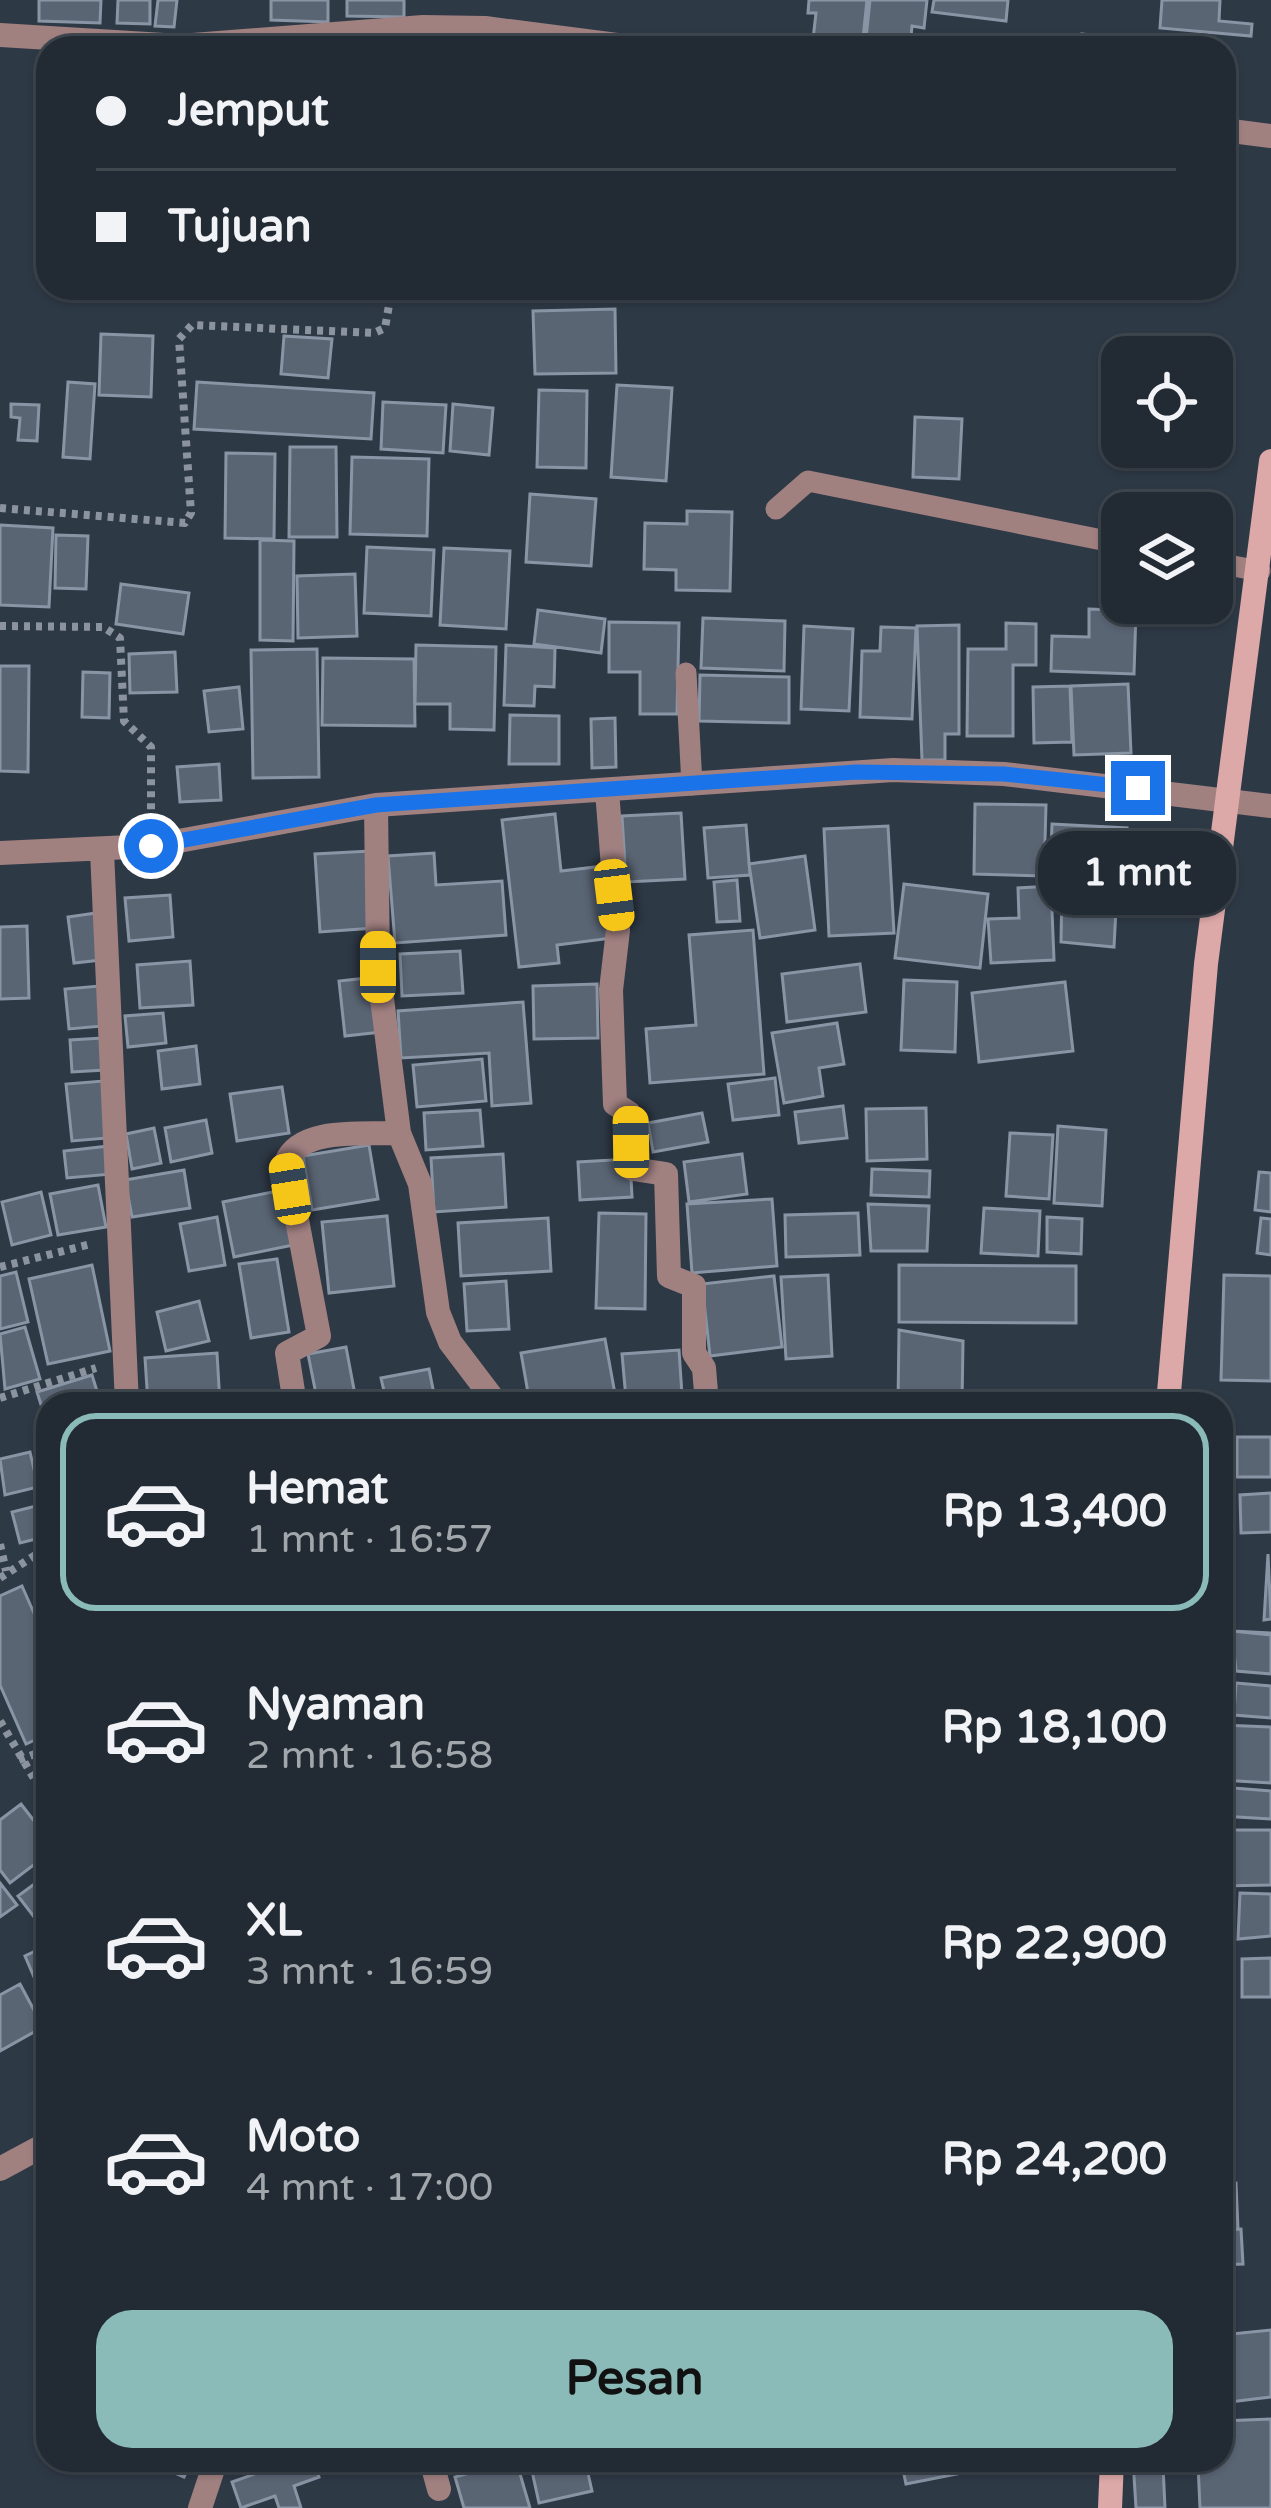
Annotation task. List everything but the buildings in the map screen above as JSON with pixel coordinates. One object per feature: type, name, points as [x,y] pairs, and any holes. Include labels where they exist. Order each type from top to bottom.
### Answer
[{"type":"main road","points":[[1169,1392],[1226,797],[1260,571],[1271,461]]},
{"type":"main road","points":[[1110,2508],[1112,2472]]},
{"type":"street","points":[[408,35],[426,0]]},
{"type":"street","points":[[408,35],[485,28],[547,36]]},
{"type":"street","points":[[0,35],[36,37]]},
{"type":"street","points":[[1236,132],[1271,136]]},
{"type":"street","points":[[0,853],[151,846],[376,805],[893,770],[1004,774],[1271,806]]},
{"type":"street","points":[[607,791],[618,930],[610,989],[615,1104],[629,1113],[633,1169],[666,1174],[669,1276],[694,1286],[694,1353],[704,1367],[706,1392]]},
{"type":"street","points":[[376,805],[378,967],[399,1133],[420,1184],[438,1312],[450,1342],[488,1392]]},
{"type":"street","points":[[102,851],[127,1392]]},
{"type":"street","points":[[293,1392],[287,1352],[319,1336],[286,1162],[291,1150],[308,1138],[399,1133]]},
{"type":"street","points":[[0,2168],[36,2149]]},
{"type":"street","points":[[200,2508],[212,2472]]},
{"type":"street","points":[[435,2472],[440,2489]]},
{"type":"lane","points":[[776,509],[808,481],[1101,540]]},
{"type":"lane","points":[[1233,566],[1260,571]]},
{"type":"lane","points":[[686,673],[692,785]]},
{"type":"path","points":[[0,508],[185,523],[191,513],[179,339],[184,330],[192,325],[374,333],[385,328],[390,300]]},
{"type":"path","points":[[0,626],[103,627],[120,638],[124,722],[151,747],[151,846]]},
{"type":"path","points":[[0,1267],[121,1236]]},
{"type":"path","points":[[0,1398],[126,1358]]},
{"type":"path","points":[[0,1544],[3,1575],[36,1554]]},
{"type":"path","points":[[0,1720],[36,1785]]},
{"type":"path","points":[[19,1760],[36,1754]]},
{"type":"route","points":[[151,846],[376,805],[856,772],[1004,774],[1138,788]]}]
